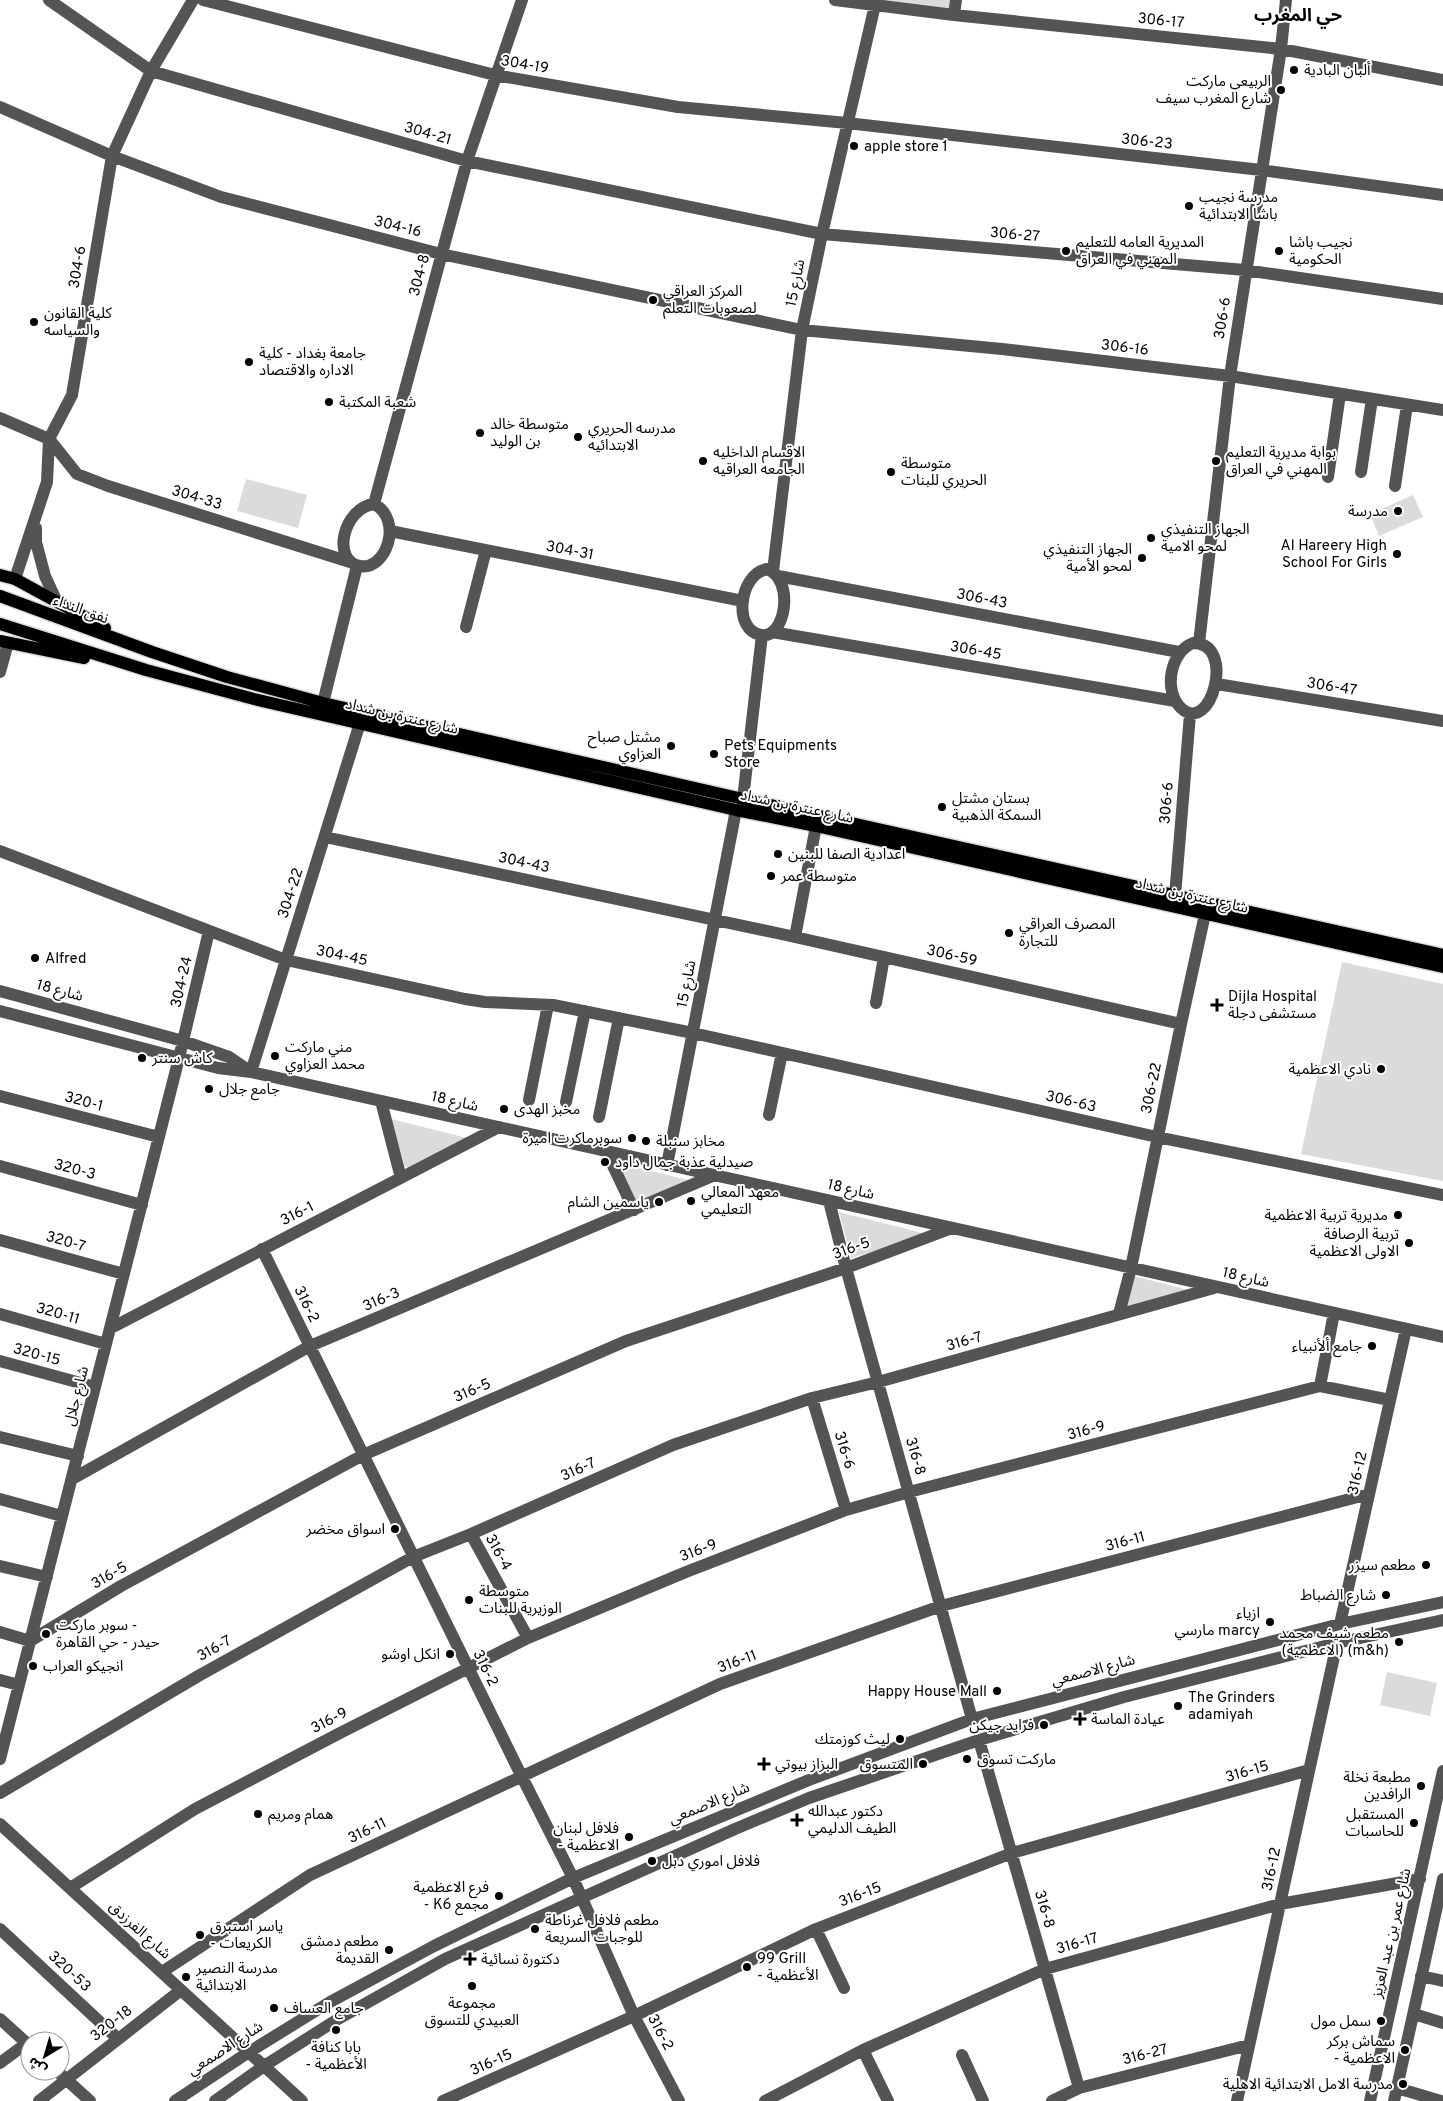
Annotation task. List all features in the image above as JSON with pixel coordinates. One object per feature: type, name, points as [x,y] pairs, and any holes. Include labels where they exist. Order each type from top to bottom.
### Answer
[{"type":"main road","points":[[0,575],[15,579],[152,652]]},
{"type":"main road","name":"نفق النداء","points":[[0,596],[152,652]]},
{"type":"main road","points":[[0,624],[146,670]]},
{"type":"main road","points":[[4,642],[146,670]]},
{"type":"main road","name":"شارع عنترة بن شداد","points":[[152,652],[227,677],[323,703],[740,805],[816,826],[1443,967]]},
{"type":"main road","name":"شارع عنترة بن شداد","points":[[146,670],[254,699],[360,723],[1175,896],[1443,955]]},
{"type":"street","name":"304-21","points":[[49,0],[151,71],[467,161],[822,234]]},
{"type":"street","name":"304-6","points":[[15,579],[47,482],[49,439],[72,395],[112,156],[151,71],[193,0]]},
{"type":"street","name":"304-19","points":[[203,0],[495,75],[678,108],[847,123]]},
{"type":"street","name":"304-8","points":[[374,504],[467,161],[522,0]]},
{"type":"street","name":"306-17","points":[[835,0],[954,15],[1281,49],[1443,80]]},
{"type":"street","points":[[954,15],[956,0]]},
{"type":"street","name":"306-6","points":[[1199,643],[1230,376],[1245,270],[1281,49],[1286,0]]},
{"type":"street","name":"شارع 15","points":[[667,1165],[715,920],[740,805],[767,633],[777,626],[784,607],[784,590],[775,574],[802,330],[822,234],[875,5]]},
{"type":"street","name":"304-16","points":[[0,108],[112,156],[221,197],[441,254],[802,330]]},
{"type":"street","name":"306-23","points":[[847,123],[1262,170],[1443,195]]},
{"type":"street","name":"306-27","points":[[822,234],[1245,270],[1443,299]]},
{"type":"street","name":"306-16","points":[[802,330],[1002,349],[1230,376],[1443,410]]},
{"type":"street","points":[[1328,477],[1340,394]]},
{"type":"street","points":[[1361,472],[1372,399]]},
{"type":"street","points":[[1395,486],[1407,405]]},
{"type":"street","points":[[0,418],[49,439]]},
{"type":"street","name":"304-33","points":[[49,439],[77,474],[108,486],[354,564]]},
{"type":"street","points":[[323,703],[354,564],[343,541],[346,528],[359,510],[365,505],[374,504],[385,513],[390,531],[386,547],[380,557],[371,564],[364,566],[354,564]]},
{"type":"street","points":[[36,520],[36,542],[45,576],[56,602]]},
{"type":"street","name":"304-31","points":[[390,531],[743,601]]},
{"type":"street","points":[[466,627],[486,550]]},
{"type":"street","points":[[767,633],[753,632],[748,626],[743,601],[745,588],[752,577],[761,570],[767,569],[775,574]]},
{"type":"street","name":"306-43","points":[[775,574],[1179,652]]},
{"type":"street","name":"306-45","points":[[767,633],[1175,701]]},
{"type":"street","points":[[0,672],[4,642]]},
{"type":"street","points":[[1199,643],[1211,652],[1215,661],[1217,684],[1212,698],[1206,706],[1200,712],[1190,714],[1181,709],[1175,701],[1171,674],[1179,652],[1187,645],[1199,643]]},
{"type":"street","name":"306-47","points":[[1217,684],[1443,721]]},
{"type":"street","name":"306-6","points":[[1175,896],[1190,714]]},
{"type":"street","name":"304-22","points":[[251,1072],[360,723]]},
{"type":"street","points":[[794,937],[816,826]]},
{"type":"street","name":"304-43","points":[[325,836],[715,920]]},
{"type":"street","name":"304-45","points":[[0,851],[286,960],[485,1002],[548,1005],[693,1033]]},
{"type":"street","name":"306-22","points":[[1118,1314],[1131,1268],[1205,914]]},
{"type":"street","name":"306-59","points":[[715,920],[1181,1024]]},
{"type":"street","name":"304-24","points":[[184,1040],[209,931]]},
{"type":"street","points":[[876,1003],[884,957]]},
{"type":"street","name":"شارع 18","points":[[0,991],[184,1040],[229,1057],[251,1072]]},
{"type":"street","points":[[529,1100],[548,1005]]},
{"type":"street","name":"شارع 18","points":[[0,1011],[229,1070],[251,1072],[1443,1337]]},
{"type":"street","points":[[566,1102],[585,1011]]},
{"type":"street","points":[[599,1117],[619,1018]]},
{"type":"street","name":"306-63","points":[[693,1033],[1158,1137],[1443,1195]]},
{"type":"street","name":"شارع جلال","points":[[0,1756],[184,1040]]},
{"type":"street","points":[[769,1115],[782,1053]]},
{"type":"street","name":"320-1","points":[[0,1096],[159,1137]]},
{"type":"street","points":[[380,1101],[401,1178]]},
{"type":"street","name":"316-1","points":[[110,1328],[499,1127]]},
{"type":"street","points":[[606,1151],[634,1210]]},
{"type":"street","name":"320-3","points":[[0,1166],[142,1205]]},
{"type":"street","name":"316-3","points":[[72,1479],[310,1346],[715,1176]]},
{"type":"street","name":"316-8","points":[[829,1201],[972,1719]]},
{"type":"street","name":"316-5","points":[[30,1641],[121,1586],[363,1455],[626,1341],[846,1268],[952,1228]]},
{"type":"street","name":"320-7","points":[[0,1240],[124,1274]]},
{"type":"street","name":"316-2","points":[[262,1249],[573,1878],[634,2016],[679,2101]]},
{"type":"street","name":"316-7","points":[[0,1793],[200,1674],[413,1557],[673,1445],[812,1398],[878,1382],[1216,1287]]},
{"type":"street","points":[[1320,1386],[1334,1313]]},
{"type":"street","name":"320-11","points":[[0,1314],[106,1344]]},
{"type":"street","name":"316-12","points":[[1340,1624],[1406,1329]]},
{"type":"street","name":"320-15","points":[[0,1361],[95,1386]]},
{"type":"street","name":"316-9","points":[[70,1888],[194,1809],[528,1638],[686,1572],[846,1510],[1320,1386],[1390,1400]]},
{"type":"street","name":"316-6","points":[[812,1398],[846,1510]]},
{"type":"street","points":[[0,1437],[78,1456]]},
{"type":"street","name":"316-11","points":[[162,1972],[310,1875],[521,1775],[720,1684],[941,1606],[1369,1494]]},
{"type":"street","points":[[0,1499],[62,1516]]},
{"type":"street","name":"316-4","points":[[470,1534],[528,1638]]},
{"type":"street","points":[[0,1566],[46,1577]]},
{"type":"street","name":"شارع الاصمعي","points":[[175,2101],[330,2002],[434,1946],[573,1878],[809,1780],[972,1719],[1340,1624],[1443,1602]]},
{"type":"street","points":[[215,2101],[264,2066],[338,2019],[445,1959],[735,1828],[809,1798],[979,1740],[1124,1697],[1337,1643],[1443,1620]]},
{"type":"street","points":[[0,1632],[30,1641]]},
{"type":"street","name":"316-12","points":[[1237,2101],[1337,1643]]},
{"type":"street","points":[[0,1680],[19,1685]]},
{"type":"street","name":"316-8","points":[[979,1740],[1079,2088]]},
{"type":"street","name":"316-15","points":[[443,2101],[634,2016],[816,1929],[1012,1853],[1309,1770]]},
{"type":"street","name":"شارع عمر بن عبد العزيز","points":[[1370,2101],[1443,1771]]},
{"type":"street","name":"شارع الفرزدق","points":[[0,1824],[302,2101]]},
{"type":"street","name":"316-17","points":[[765,2101],[863,2050],[1045,1969],[1280,1904],[1420,1879]]},
{"type":"street","points":[[1394,2101],[1443,1879]]},
{"type":"street","name":"320-53","points":[[0,1929],[118,2038]]},
{"type":"street","points":[[816,1929],[844,1988]]},
{"type":"street","points":[[1430,1939],[1443,1940]]},
{"type":"street","points":[[1422,1976],[1443,1981]]},
{"type":"street","name":"320-18","points":[[70,2070],[118,2038],[181,1990]]},
{"type":"street","points":[[1414,2014],[1443,2023]]},
{"type":"street","points":[[0,2019],[20,2038]]},
{"type":"street","name":"316-27","points":[[1052,2101],[1079,2088],[1249,2045]]},
{"type":"street","points":[[0,2063],[20,2050]]},
{"type":"street","points":[[863,2050],[888,2101]]},
{"type":"street","points":[[962,2055],[983,2101]]},
{"type":"street","name":"320-18","points":[[39,2101],[57,2081]]},
{"type":"street","points":[[68,2081],[90,2101]]},
{"type":"street","points":[[1397,2088],[1441,2101]]},
{"type":"shaded area","points":[[835,0],[956,0],[954,15]]},
{"type":"shaded area","points":[[246,479],[307,495],[298,528],[237,511]]},
{"type":"shaded area","points":[[1413,495],[1423,517],[1379,536],[1370,514]]},
{"type":"shaded area","name":"نادي الاعظمية","points":[[1342,962],[1443,984],[1443,1181],[1301,1154]]},
{"type":"shaded area","points":[[391,1119],[471,1139],[413,1170],[405,1166]]},
{"type":"shaded area","points":[[615,1162],[696,1182],[635,1203]]},
{"type":"shaded area","points":[[839,1212],[931,1235],[851,1258]]},
{"type":"shaded area","points":[[1134,1276],[1196,1292],[1125,1308]]},
{"type":"shaded area","points":[[1387,1672],[1437,1683],[1430,1716],[1380,1705]]},
{"type":"place","name":"ألبان البادية","points":[[1294,70]]},
{"type":"place","name":"الربيعي ماركت شارع المغرب سيف","points":[[1281,90]]},
{"type":"place","name":"apple store 1","points":[[854,146]]},
{"type":"place","name":"مدرسة نجيب باشا الابتدائية","points":[[1189,206]]},
{"type":"place","name":"المديرية العامه للتعليم المهني في العراق","points":[[1066,251]]},
{"type":"place","name":"نجيب باشا الحكومية","points":[[1279,251]]},
{"type":"place","name":"المركز العراقي لصعوبات التعلم","points":[[653,300]]},
{"type":"place","name":"كلية القانون والسياسه","points":[[34,322]]},
{"type":"place","name":"جامعة بغداد - كلية الاداره والاقتصاد","points":[[249,362]]},
{"type":"place","name":"شعبة المكتبة","points":[[329,402]]},
{"type":"place","name":"متوسطة خالد بن الوليد","points":[[480,433]]},
{"type":"place","name":"مدرسه الحريري الابتدائيه","points":[[578,437]]},
{"type":"place","name":"الاقسام الداخليه الجامعه العراقيه","points":[[703,461]]},
{"type":"place","name":"بوابة مديرية التعليم المهني في العراق","points":[[1216,461]]},
{"type":"place","name":"متوسطة الحريري للبنات","points":[[891,472]]},
{"type":"place","name":"مدرسة","points":[[1398,511]]},
{"type":"place","name":"الجهاز التنفيذي لمحو الامية","points":[[1151,538]]},
{"type":"place","name":"Al Hareery High School For Girls","points":[[1397,554]]},
{"type":"place","name":"الجهاز التنفيذي لمحو الأمية","points":[[1142,558]]},
{"type":"place","name":"مشتل صباح العزاوي","points":[[671,746]]},
{"type":"place","name":"Pets Equipments Store","points":[[714,754]]},
{"type":"place","name":"بستان مشتل السمكة الذهبية","points":[[942,807]]},
{"type":"place","name":"اعدادية الصفا للبنين","points":[[778,854]]},
{"type":"place","name":"متوسطة عمر","points":[[771,876]]},
{"type":"place","name":"المصرف العراقي للتجارة","points":[[1009,933]]},
{"type":"place","name":"Alfred","points":[[35,958]]},
{"type":"place","name":"Dijla Hospital مستشفى دجلة","points":[[1217,1005]]},
{"type":"place","name":"مني ماركت محمد العزاوي","points":[[275,1056]]},
{"type":"place","name":"كاش سنتر","points":[[142,1058]]},
{"type":"place","name":"نادي الاعظمية","points":[[1381,1069]]},
{"type":"place","name":"جامع جلال","points":[[209,1089]]},
{"type":"place","name":"مخبز الهدى","points":[[504,1109]]},
{"type":"place","name":"سوبرماكرت اميرة","points":[[632,1138]]},
{"type":"place","name":"مخابز سنبلة","points":[[646,1141]]},
{"type":"place","name":"صيدلية عذبة جمال داود","points":[[605,1162]]},
{"type":"place","name":"معهد المعالي التعليمي","points":[[691,1201]]},
{"type":"place","name":"ياسمين الشام","points":[[659,1202]]},
{"type":"place","name":"مديرية تربية الاعظمية","points":[[1398,1215]]},
{"type":"place","name":"تربية الرصافة الاولى الاعظمية","points":[[1409,1243]]},
{"type":"place","name":"جامع ألأنبياء","points":[[1372,1346]]},
{"type":"place","name":"اسواق مخضر","points":[[395,1529]]},
{"type":"place","name":"مطعم سيزر","points":[[1426,1565]]},
{"type":"place","name":"شارع الضباط","points":[[1386,1595]]},
{"type":"place","name":"متوسطة الوزيرية للبنات","points":[[469,1600]]},
{"type":"place","name":"ازياء مارسي marcy","points":[[1270,1622]]},
{"type":"place","name":"سوبر ماركت - حيدر - حي القاهرة","points":[[46,1634]]},
{"type":"place","name":"مطعم شيف محمد (الاعظمية) (m&h)","points":[[1399,1642]]},
{"type":"place","name":"انكل اوشو","points":[[450,1654]]},
{"type":"place","name":"انجيكو العراب","points":[[33,1666]]},
{"type":"place","name":"Happy House Mall","points":[[997,1691]]},
{"type":"place","name":"The Grinders adamiyah","points":[[1178,1706]]},
{"type":"place","name":"عيادة الماسة","points":[[1080,1719]]},
{"type":"place","name":"فرايد جيكن","points":[[1044,1725]]},
{"type":"place","name":"ليث كوزمتك","points":[[900,1739]]},
{"type":"place","name":"ماركت تسوق","points":[[967,1759]]},
{"type":"place","name":"البزاز بيوتي","points":[[764,1764]]},
{"type":"place","name":"المتسوق","points":[[923,1764]]},
{"type":"place","name":"مطبعة نخلة الرافدين","points":[[1421,1786]]},
{"type":"place","name":"همام ومريم","points":[[258,1814]]},
{"type":"place","name":"دكتور عبدالله الطيف الدليمي","points":[[797,1820]]},
{"type":"place","name":"المستقبل للحاسبات","points":[[1414,1823]]},
{"type":"place","name":"فلافل لبنان - الاعظمية","points":[[629,1837]]},
{"type":"place","name":"فلافل اموري دبل","points":[[652,1861]]},
{"type":"place","name":"فرع الاعظمية - K6 مجمع","points":[[499,1896]]},
{"type":"place","name":"مطعم فلافل غرناطة للوجبات السريعة","points":[[535,1929]]},
{"type":"place","name":"ياسر استبرق - الكريعات","points":[[200,1935]]},
{"type":"place","name":"مطعم دمشق القديمة","points":[[389,1950]]},
{"type":"place","name":"دكتورة نسائية","points":[[470,1959]]},
{"type":"place","name":"99 Grill - الأعظمية","points":[[747,1967]]},
{"type":"place","name":"مدرسة النصير الابتدائية","points":[[186,1977]]},
{"type":"place","name":"مجموعة العبيدي للتسوق","points":[[472,1986]]},
{"type":"place","name":"جامع العساف","points":[[274,2008]]},
{"type":"place","name":"سمل مول","points":[[1381,2021]]},
{"type":"place","name":"بابا كنافة - الأعظمية","points":[[336,2030]]},
{"type":"place","name":"سماش بركر - الاعظمية","points":[[1405,2050]]},
{"type":"place","name":"مدرسة الامل الابتدائية الاهلية","points":[[1403,2084]]},
{"type":"district","name":"حي المغرب","points":[[1298,15]]}]
